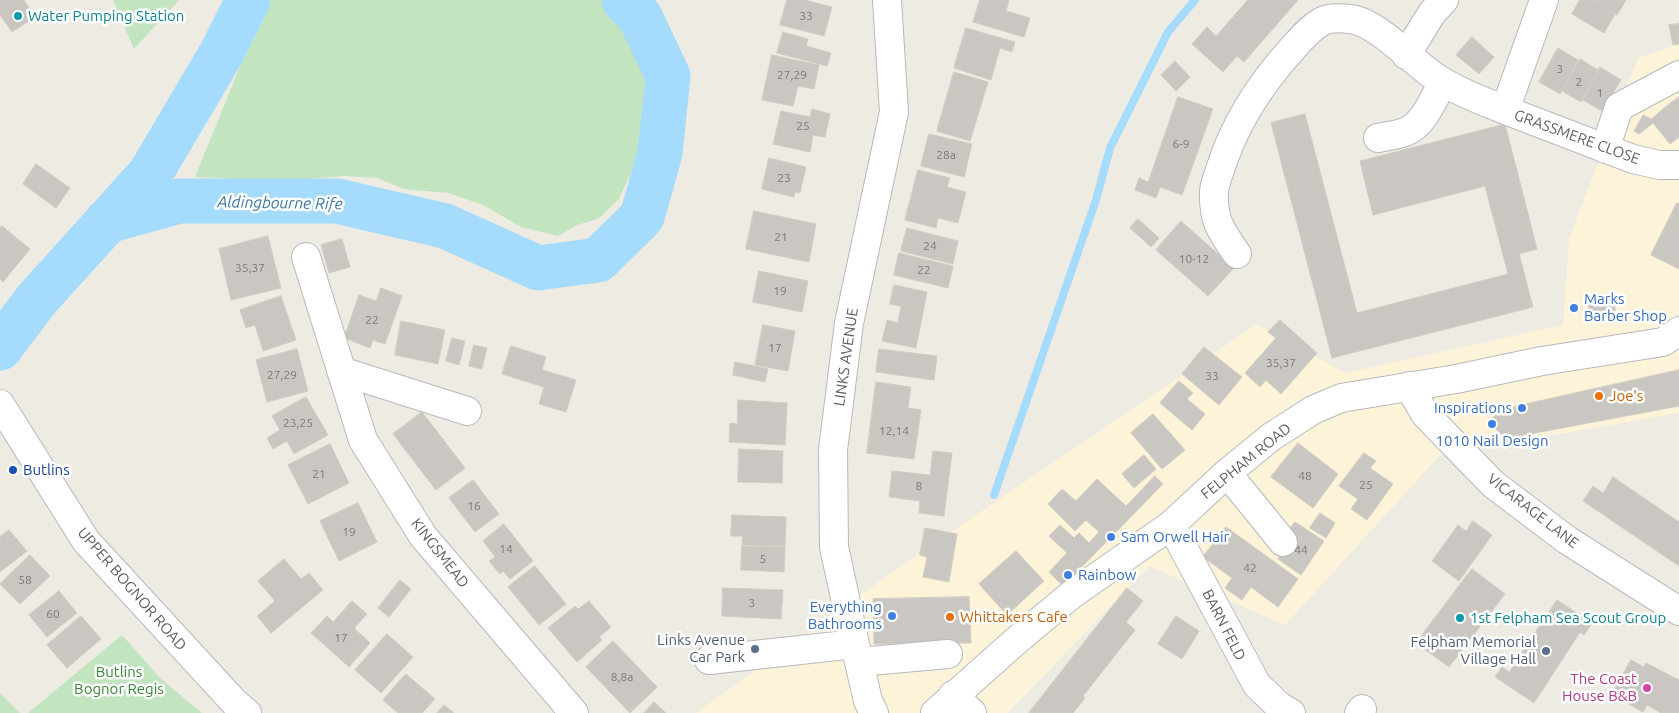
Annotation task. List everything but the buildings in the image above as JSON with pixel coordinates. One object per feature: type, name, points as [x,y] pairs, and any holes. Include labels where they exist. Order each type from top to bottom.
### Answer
[{"type":"street","name":"LINKS AVENUE","points":[[874,713],[868,701],[834,547],[833,450],[849,323],[894,112],[887,0]]},
{"type":"street","name":"GRASSMERE CLOSE","points":[[1505,110],[1544,0]]},
{"type":"street","points":[[1406,55],[1432,4]]},
{"type":"street","name":"GRASSMERE CLOSE","points":[[1237,254],[1220,229],[1214,210],[1214,189],[1226,149],[1235,131],[1273,71],[1308,32],[1321,21],[1337,18],[1354,19],[1371,27],[1443,82],[1464,94],[1633,159],[1659,165],[1675,163]]},
{"type":"street","points":[[1605,149],[1619,107],[1679,74]]},
{"type":"street","points":[[1378,138],[1404,133],[1414,128],[1443,82]]},
{"type":"street","name":"KINGSMEAD","points":[[306,257],[363,440],[424,536],[574,713]]},
{"type":"street","name":"FELPHAM ROAD","points":[[953,707],[1017,640],[1072,595],[1171,525],[1227,473],[1271,437],[1313,410],[1341,398],[1456,379],[1542,361],[1663,342],[1679,331]]},
{"type":"street","points":[[340,371],[467,411]]},
{"type":"street","name":"VICARAGE LANE","points":[[1409,386],[1425,414],[1493,484],[1567,540],[1679,611]]},
{"type":"street","name":"UPPER BOGNOR ROAD","points":[[4,411],[86,541],[235,703],[247,713]]},
{"type":"street","points":[[1227,473],[1283,542]]},
{"type":"street","name":"BARN FELD","points":[[1171,525],[1257,685],[1278,706],[1291,713]]},
{"type":"street","points":[[709,660],[857,653],[948,654]]},
{"type":"shaded area","points":[[1679,44],[1679,413],[1440,455],[1285,625],[1149,566],[1008,713],[696,713],[904,564],[1257,324],[1345,373],[1563,325],[1569,239],[1638,58]]},
{"type":"green space","points":[[113,0],[179,0],[134,49]]},
{"type":"green space","points":[[267,0],[603,0],[627,28],[656,91],[634,166],[619,199],[598,219],[577,225],[558,236],[521,227],[483,205],[448,193],[404,189],[377,178],[344,176],[282,181],[195,177]]},
{"type":"green space","name":"Butlins Bognor Regis","points":[[122,635],[161,679],[202,713],[28,713]]},
{"type":"green space","points":[[0,693],[20,713],[0,713]]},
{"type":"waterway","name":"Aldingbourne Rife","points":[[0,348],[37,299],[150,174],[221,54],[248,0]]},
{"type":"waterway","name":"Aldingbourne Rife","points":[[107,221],[179,201],[337,201],[445,226],[538,268],[598,260],[642,217],[660,153],[668,76],[640,17],[624,0]]},
{"type":"waterway","points":[[994,495],[1096,200],[1110,148],[1168,32],[1195,0]]},
{"type":"place","name":"Water Pumping Station","points":[[18,16]]},
{"type":"place","name":"Marks Barber Shop","points":[[1574,308]]},
{"type":"place","name":"Joe's","points":[[1599,396]]},
{"type":"place","name":"Inspirations","points":[[1522,408]]},
{"type":"place","name":"1010 Nail Design","points":[[1492,424]]},
{"type":"place","name":"Butlins","points":[[13,470]]},
{"type":"place","name":"Sam Orwell Hair","points":[[1111,537]]},
{"type":"place","name":"Rainbow","points":[[1068,575]]},
{"type":"place","name":"Everything Bathrooms","points":[[892,616]]},
{"type":"place","name":"Whittakers Cafe","points":[[950,617]]},
{"type":"place","name":"1st Felpham Sea Scout Group","points":[[1460,618]]},
{"type":"place","name":"Links Avenue Car Park","points":[[755,649]]},
{"type":"place","name":"Felpham Memorial Village Hall","points":[[1546,651]]},
{"type":"place","name":"The Coast House B&B","points":[[1647,688]]}]
